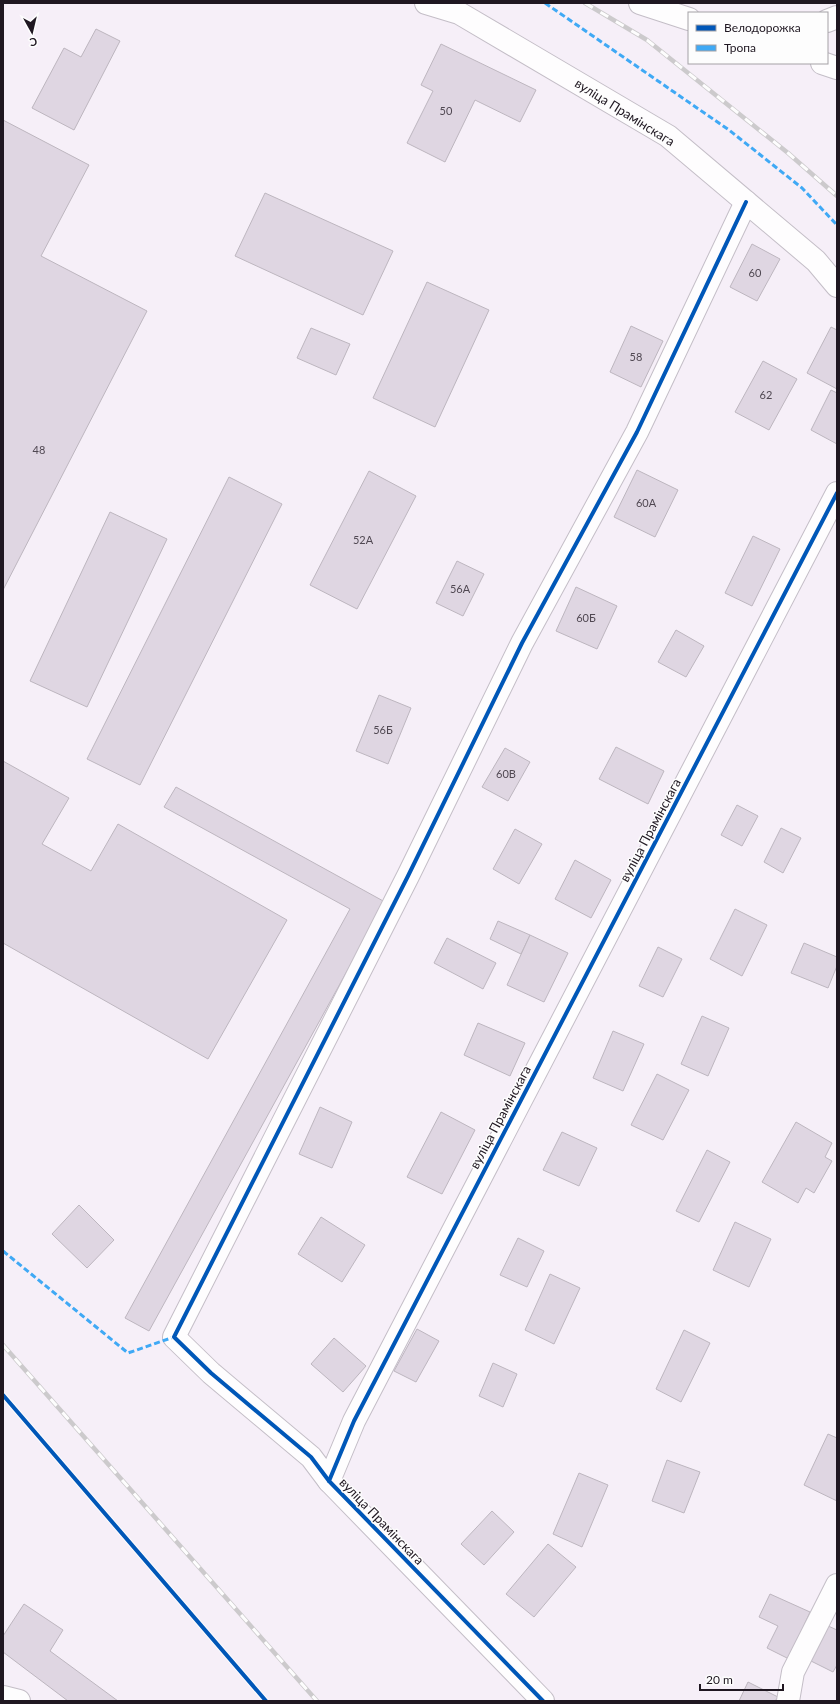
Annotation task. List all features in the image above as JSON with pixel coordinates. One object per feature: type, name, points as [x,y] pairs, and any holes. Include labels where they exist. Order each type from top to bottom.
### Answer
[{"type":"street","name":"вуліца Прамінскага","points":[[426,3],[459,13],[668,136],[816,261],[837,286]]},
{"type":"street","points":[[640,3],[688,19]]},
{"type":"street","points":[[825,64],[837,68]]},
{"type":"street","points":[[329,1481],[311,1456],[211,1373],[174,1337],[408,876],[522,643],[637,432],[746,202]]},
{"type":"street","name":"вуліца Прамінскага","points":[[543,1701],[329,1481],[354,1421],[837,493]]},
{"type":"street","points":[[788,1701],[792,1672],[837,1585]]},
{"type":"street","points":[[3,1697],[19,1701]]},
{"type":"building","points":[[96,29],[120,41],[74,130],[32,108],[64,48],[81,57]]},
{"type":"building","points":[[441,44],[536,90],[520,122],[475,100],[445,162],[407,143],[433,91],[421,85]]},
{"type":"building","points":[[3,120],[89,165],[41,256],[147,311],[3,590]]},
{"type":"building","points":[[265,193],[393,251],[363,315],[235,256]]},
{"type":"building","points":[[752,244],[780,259],[757,301],[730,287]]},
{"type":"building","points":[[427,282],[489,310],[435,427],[373,398]]},
{"type":"building","points":[[631,326],[663,341],[641,387],[610,372]]},
{"type":"building","points":[[831,327],[837,330],[837,389],[807,373]]},
{"type":"building","points":[[311,328],[350,344],[336,375],[297,358]]},
{"type":"building","points":[[763,361],[797,379],[769,430],[735,412]]},
{"type":"building","points":[[831,390],[837,393],[837,444],[811,430]]},
{"type":"building","points":[[637,470],[678,490],[655,537],[614,517]]},
{"type":"building","points":[[369,471],[416,496],[357,609],[310,585]]},
{"type":"building","points":[[229,477],[282,504],[140,785],[87,759]]},
{"type":"building","points":[[110,512],[167,539],[87,707],[30,681]]},
{"type":"building","points":[[753,536],[780,549],[752,606],[725,593]]},
{"type":"building","points":[[457,561],[484,574],[463,616],[436,603]]},
{"type":"building","points":[[576,587],[617,606],[597,649],[556,631]]},
{"type":"building","points":[[676,630],[704,646],[686,677],[658,662]]},
{"type":"building","points":[[379,695],[411,708],[388,764],[356,751]]},
{"type":"building","points":[[616,747],[664,771],[648,804],[599,779]]},
{"type":"building","points":[[505,748],[530,762],[508,801],[482,787]]},
{"type":"building","points":[[3,761],[69,798],[42,844],[91,871],[118,824],[287,920],[208,1059],[3,943]]},
{"type":"building","points":[[176,787],[385,902],[149,1331],[125,1318],[350,909],[164,807]]},
{"type":"building","points":[[737,805],[758,816],[742,846],[721,835]]},
{"type":"building","points":[[781,828],[801,838],[783,873],[764,862]]},
{"type":"building","points":[[515,829],[542,844],[519,884],[493,869]]},
{"type":"building","points":[[575,860],[611,880],[591,918],[555,899]]},
{"type":"building","points":[[735,909],[767,925],[742,976],[710,959]]},
{"type":"building","points":[[498,921],[530,935],[521,954],[490,939]]},
{"type":"building","points":[[530,935],[568,953],[544,1002],[507,985]]},
{"type":"building","points":[[447,938],[496,963],[483,989],[434,963]]},
{"type":"building","points":[[804,943],[837,957],[837,966],[828,988],[791,973]]},
{"type":"building","points":[[658,947],[682,959],[663,997],[639,986]]},
{"type":"building","points":[[702,1016],[729,1028],[708,1076],[681,1064]]},
{"type":"building","points":[[478,1023],[525,1043],[510,1076],[464,1055]]},
{"type":"building","points":[[613,1031],[644,1044],[623,1091],[593,1078]]},
{"type":"building","points":[[657,1074],[689,1090],[663,1140],[631,1125]]},
{"type":"building","points":[[320,1107],[352,1122],[332,1168],[299,1154]]},
{"type":"building","points":[[441,1112],[475,1130],[442,1194],[407,1177]]},
{"type":"building","points":[[796,1122],[832,1143],[825,1157],[832,1161],[814,1193],[806,1188],[798,1203],[762,1182]]},
{"type":"building","points":[[562,1132],[597,1148],[579,1186],[543,1170]]},
{"type":"building","points":[[707,1150],[730,1162],[699,1222],[676,1211]]},
{"type":"building","points":[[79,1205],[114,1240],[87,1268],[52,1234]]},
{"type":"building","points":[[321,1217],[365,1245],[342,1282],[298,1254]]},
{"type":"building","points":[[735,1222],[771,1239],[749,1287],[713,1270]]},
{"type":"building","points":[[518,1238],[544,1251],[527,1287],[500,1275]]},
{"type":"building","points":[[550,1274],[580,1288],[554,1344],[525,1330]]},
{"type":"building","points":[[417,1329],[439,1341],[416,1382],[394,1371]]},
{"type":"building","points":[[684,1330],[710,1343],[681,1402],[656,1389]]},
{"type":"building","points":[[334,1338],[366,1366],[343,1392],[311,1364]]},
{"type":"building","points":[[493,1363],[517,1374],[503,1407],[479,1396]]},
{"type":"building","points":[[828,1434],[837,1438],[837,1501],[804,1485]]},
{"type":"building","points":[[667,1460],[700,1472],[684,1513],[652,1501]]},
{"type":"building","points":[[579,1473],[608,1485],[582,1547],[553,1534]]},
{"type":"building","points":[[492,1511],[514,1532],[484,1565],[461,1544]]},
{"type":"building","points":[[548,1544],[576,1567],[534,1617],[506,1594]]},
{"type":"building","points":[[770,1594],[810,1612],[789,1659],[767,1648],[778,1626],[759,1617]]},
{"type":"building","points":[[24,1604],[63,1630],[50,1651],[118,1701],[68,1701],[3,1652],[3,1636]]},
{"type":"building","points":[[826,1625],[837,1630],[837,1665],[833,1672],[809,1660]]},
{"type":"building","points":[[748,1682],[778,1697],[775,1701],[739,1701]]},
{"type":"railway","points":[[585,3],[647,40],[788,153],[837,196]]},
{"type":"railway","points":[[3,1345],[317,1701]]},
{"type":"marked path","points":[[545,3],[729,130],[802,188],[837,225]]},
{"type":"marked path","points":[[3,1251],[128,1353],[174,1337]]},
{"type":"cycle path","points":[[329,1481],[311,1457],[211,1373],[174,1337],[408,876],[522,643],[637,432],[746,202]]},
{"type":"cycle path","points":[[543,1701],[329,1481],[354,1421],[837,493]]},
{"type":"cycle path","points":[[3,1395],[266,1701]]}]
